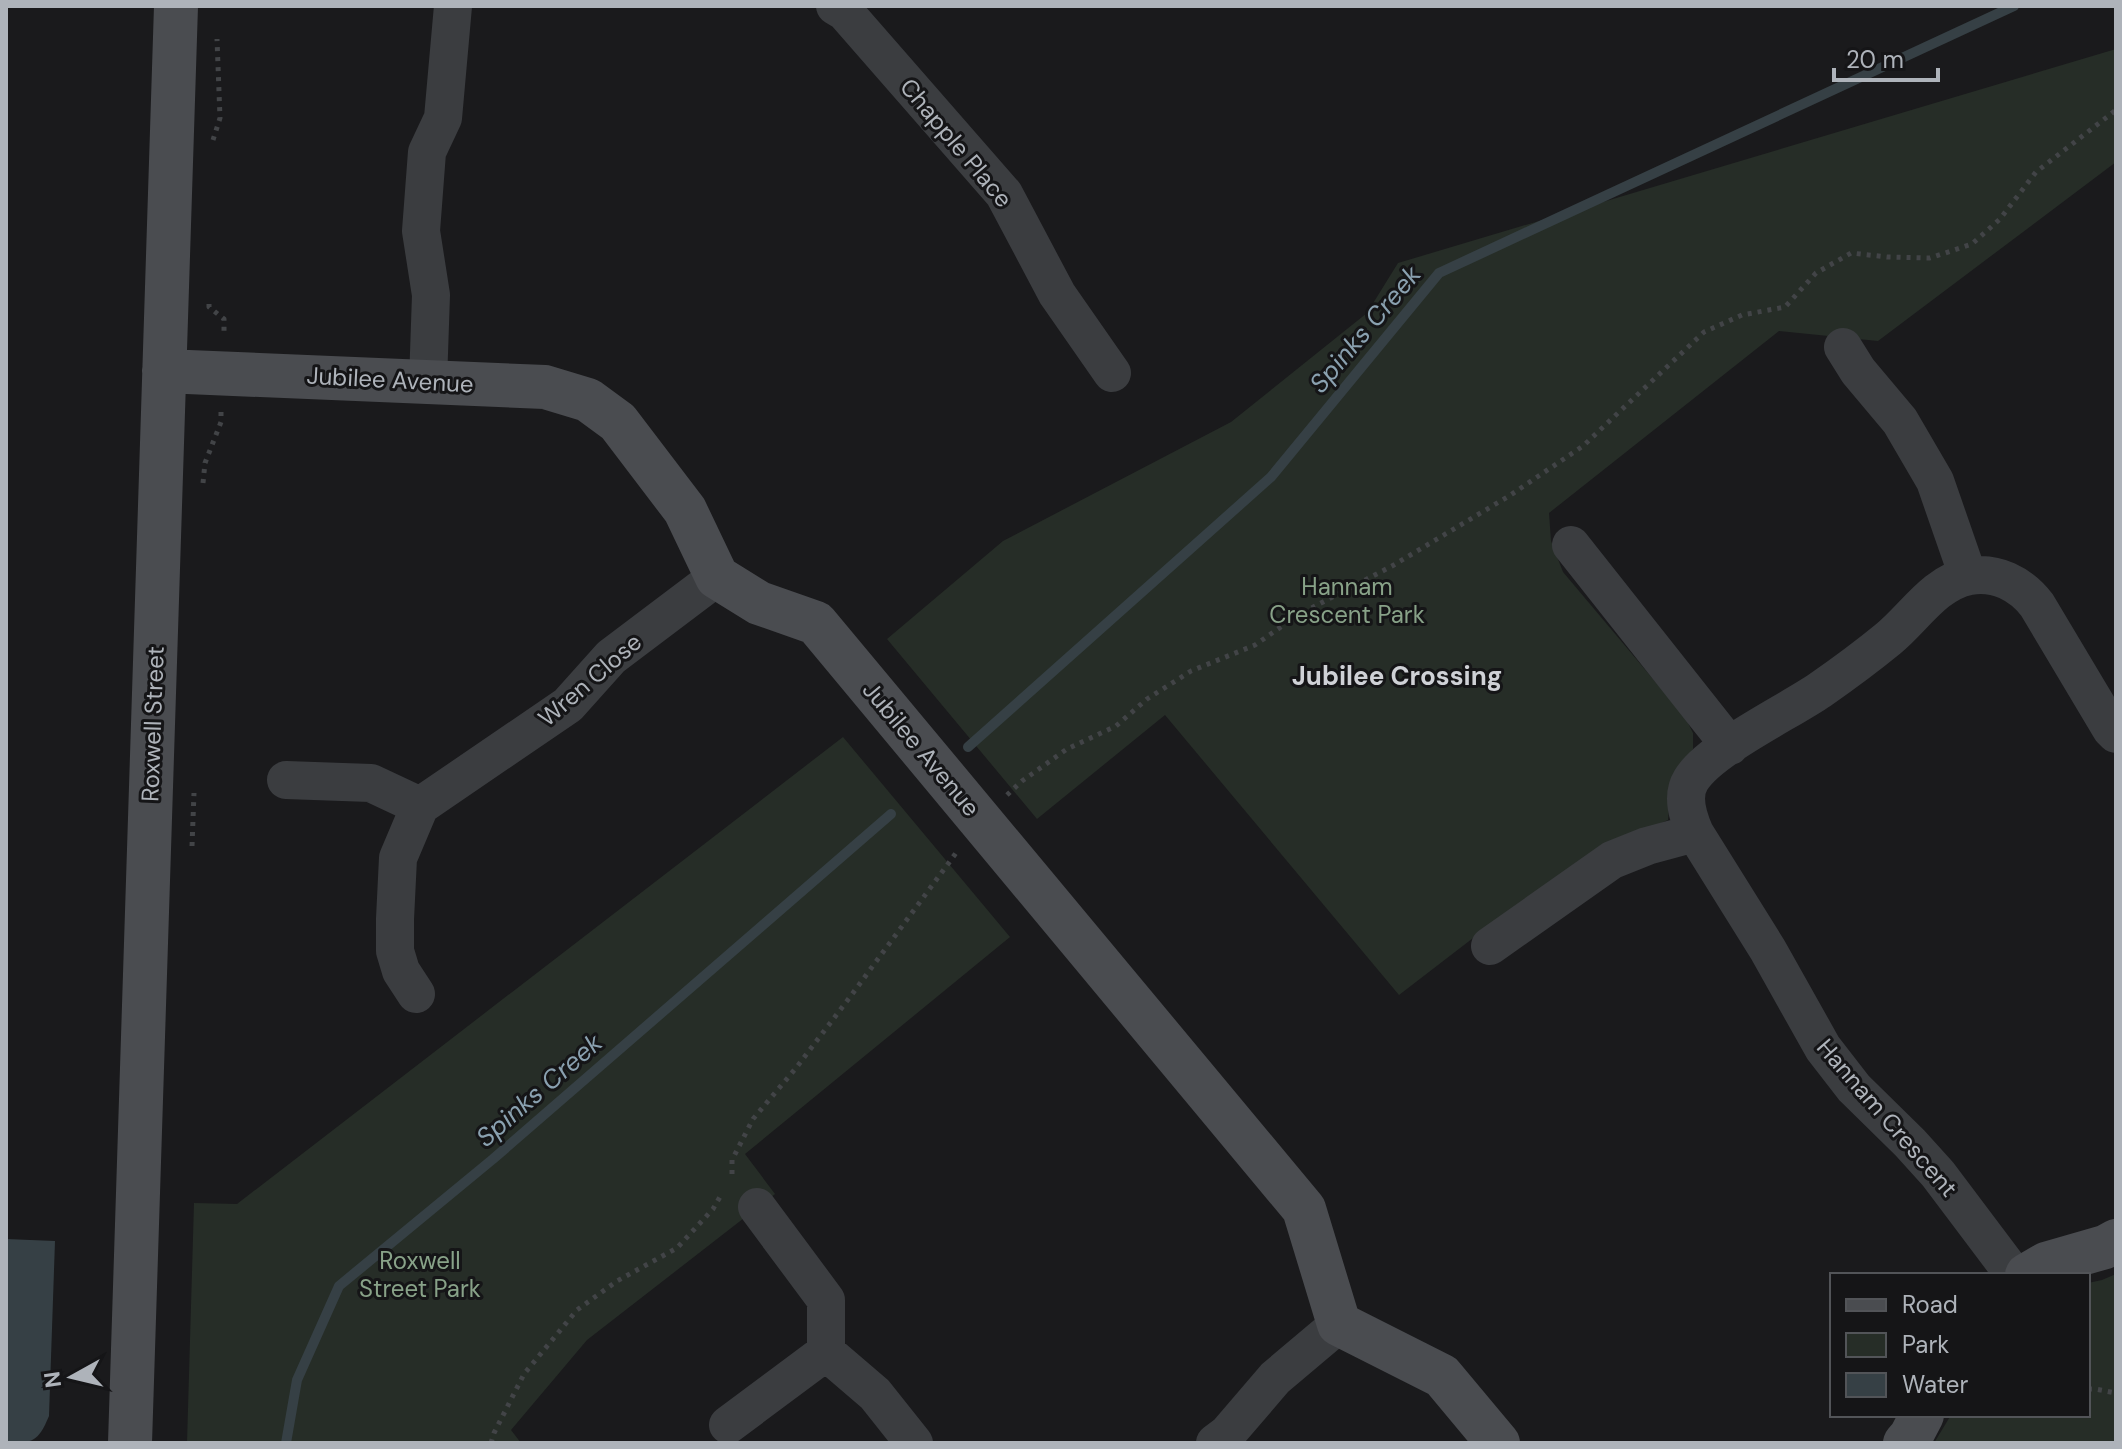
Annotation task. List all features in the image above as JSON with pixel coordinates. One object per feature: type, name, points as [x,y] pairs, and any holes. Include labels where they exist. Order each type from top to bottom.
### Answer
[{"type":"street","name":"Roxwell Street","points":[[130,1443],[176,6]]},
{"type":"street","points":[[428,382],[431,295],[421,231],[427,152],[443,118],[453,6]]},
{"type":"street","name":"Chapple Place","points":[[835,6],[845,12],[1004,194],[1057,294],[1112,373]]},
{"type":"street","points":[[1843,347],[1858,371],[1900,421],[1935,481],[1968,576],[2002,578],[2028,593],[2116,734]]},
{"type":"street","name":"Jubilee Avenue","points":[[164,371],[545,387],[588,400],[618,422],[685,510],[717,577],[759,603],[816,623],[1304,1209],[1339,1324]]},
{"type":"street","points":[[1571,545],[1730,746]]},
{"type":"street","name":"Hannam Crescent","points":[[1968,576],[1936,592],[1891,637],[1819,690],[1703,766],[1686,791],[1695,833],[1768,950],[1823,1048],[1854,1088],[1938,1174],[2012,1273]]},
{"type":"street","name":"Wren Close","points":[[420,806],[568,705],[611,657],[717,577]]},
{"type":"street","points":[[286,780],[371,783],[420,806],[398,858],[395,919],[395,951],[401,971],[416,994]]},
{"type":"street","points":[[1490,946],[1612,860],[1647,846],[1695,833]]},
{"type":"street","points":[[757,1207],[826,1300],[826,1352],[875,1394],[914,1443]]},
{"type":"street","points":[[2030,1273],[2046,1264],[2116,1241]]},
{"type":"street","points":[[1215,1443],[1227,1434],[1275,1378],[1339,1324],[1442,1376],[1498,1443]]},
{"type":"street","points":[[728,1425],[826,1352]]},
{"type":"street","points":[[1905,1443],[1921,1417]]},
{"type":"path","points":[[491,1443],[524,1374],[577,1310],[617,1281],[677,1248],[713,1209],[732,1174],[732,1160],[753,1119],[850,997],[980,820],[1022,781],[1067,749],[1116,726],[1147,699],[1191,671],[1255,645],[1298,615],[1392,566],[1509,496],[1583,446],[1704,332],[1742,315],[1785,307],[1816,273],[1851,253],[1930,258],[1972,244],[2000,219],[2036,172],[2116,110]]},
{"type":"path","points":[[732,1174],[757,1207]]},
{"type":"path","points":[[2090,1389],[2116,1393]]},
{"type":"green space","name":"Hannam Crescent Park","points":[[2116,49],[2116,162],[1878,341],[1779,331],[1549,513],[1551,541],[1563,572],[1685,717],[1693,733],[1693,749],[1683,763],[1670,799],[1668,820],[1611,845],[1477,935],[1399,995],[1165,715],[1037,819],[887,639],[1003,541],[1231,422],[1367,313],[1398,263]]},
{"type":"green space","name":"Roxwell Street Park","points":[[843,737],[1010,937],[745,1154],[775,1194],[587,1340],[511,1430],[521,1443],[187,1443],[194,1203],[237,1204]]},
{"type":"green space","points":[[2116,1274],[2116,1443],[1934,1443],[1950,1417],[2090,1417],[2090,1283]]},
{"type":"water","points":[[6,1239],[55,1241],[49,1416],[38,1436],[15,1443],[6,1443]]},
{"type":"waterway","name":"Spinks Creek","points":[[968,747],[1271,477],[1439,273],[2014,6]]},
{"type":"waterway","name":"Spinks Creek","points":[[286,1443],[297,1380],[339,1286],[493,1159],[891,814]]},
{"type":"district","name":"Jubilee Crossing","points":[[1397,676]]}]
